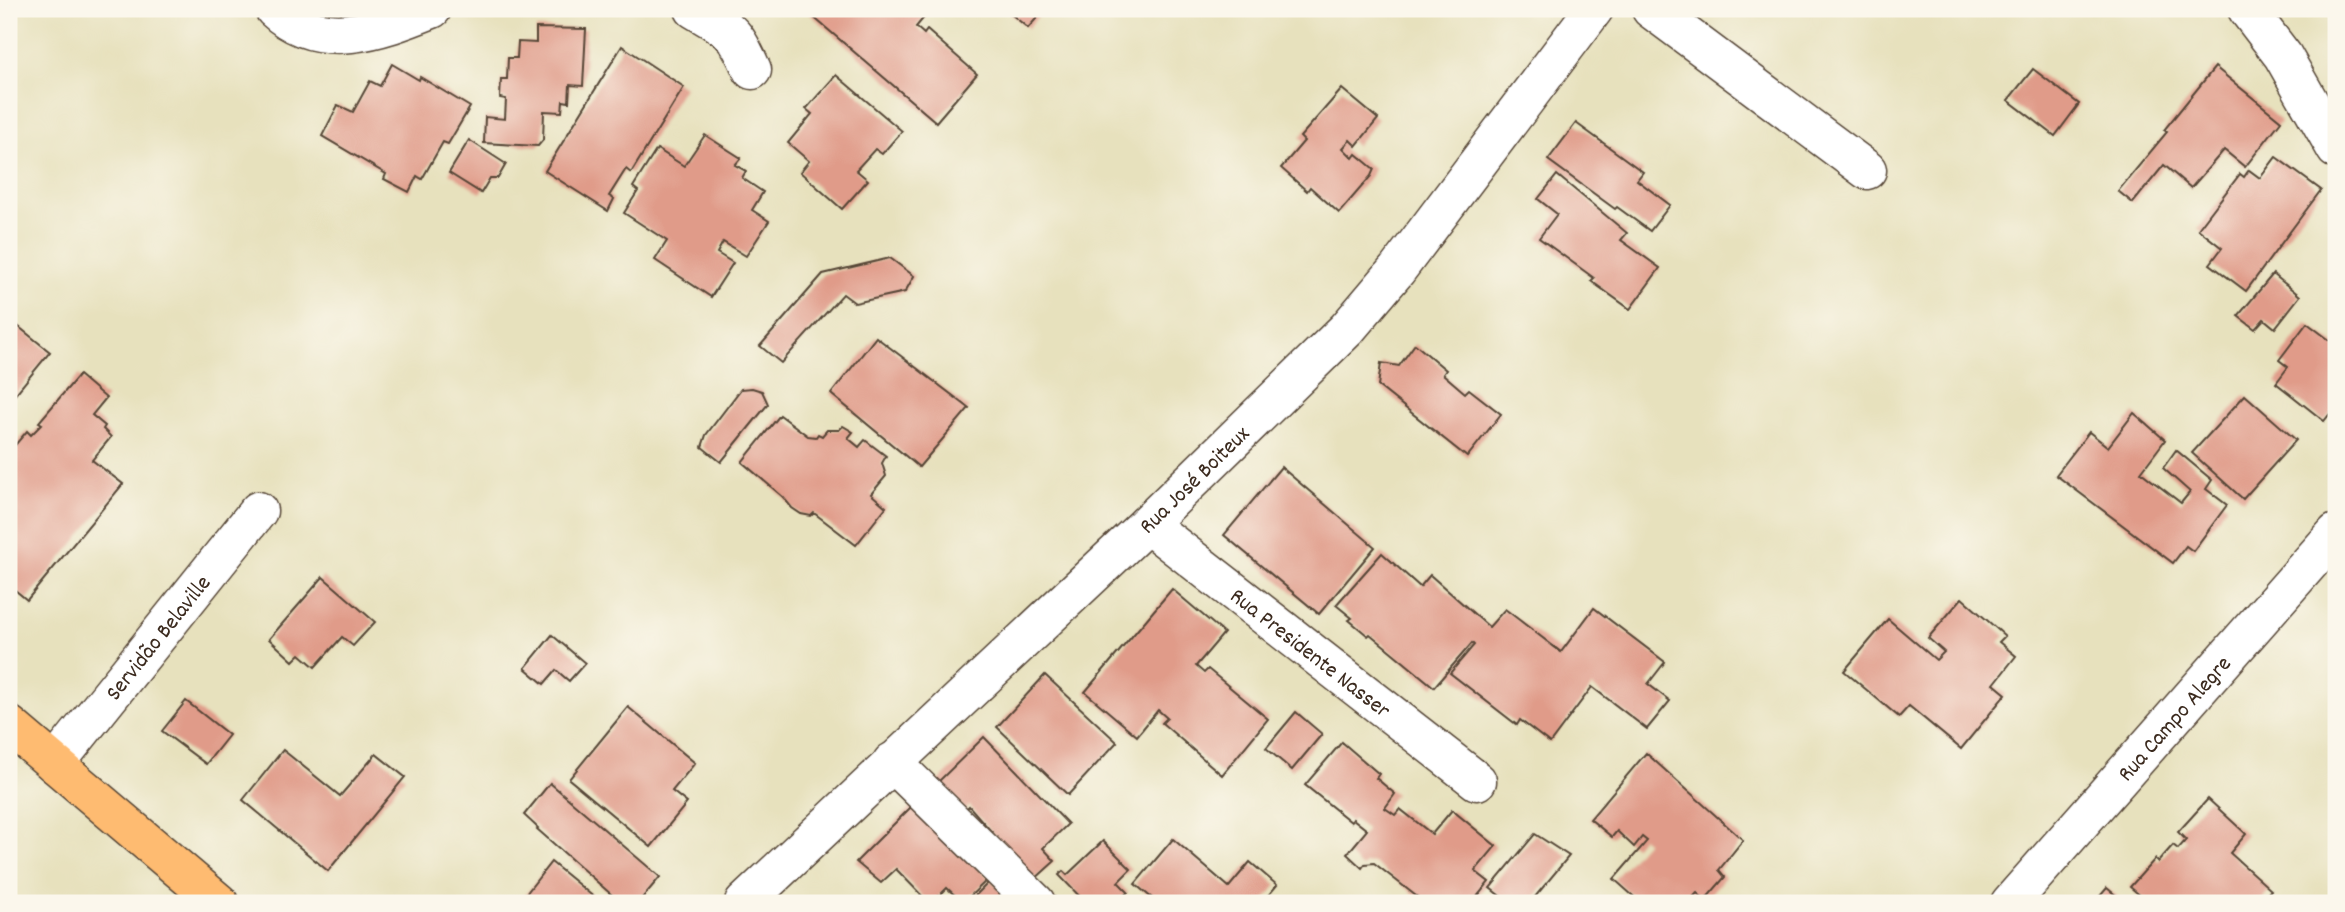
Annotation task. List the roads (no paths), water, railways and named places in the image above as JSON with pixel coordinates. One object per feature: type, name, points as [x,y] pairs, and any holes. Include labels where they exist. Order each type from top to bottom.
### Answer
[{"type":"main road","points":[[9,725],[219,903]]},
{"type":"street","points":[[274,9],[296,26],[321,34],[377,28],[432,9]]},
{"type":"street","points":[[694,9],[726,26],[738,39],[752,71]]},
{"type":"street","name":"Rua José Boiteux","points":[[744,903],[1147,524],[1347,329],[1397,270],[1594,9]]},
{"type":"street","points":[[1651,9],[1867,170]]},
{"type":"street","points":[[2248,9],[2283,56],[2336,149]]},
{"type":"street","name":"Servidão Belaville","points":[[55,764],[258,511]]},
{"type":"street","name":"Rua Presidente Nasser","points":[[1147,524],[1477,780]]},
{"type":"street","name":"Rua Campo Alegre","points":[[2010,903],[2336,533]]},
{"type":"street","points":[[892,762],[1036,903]]}]
